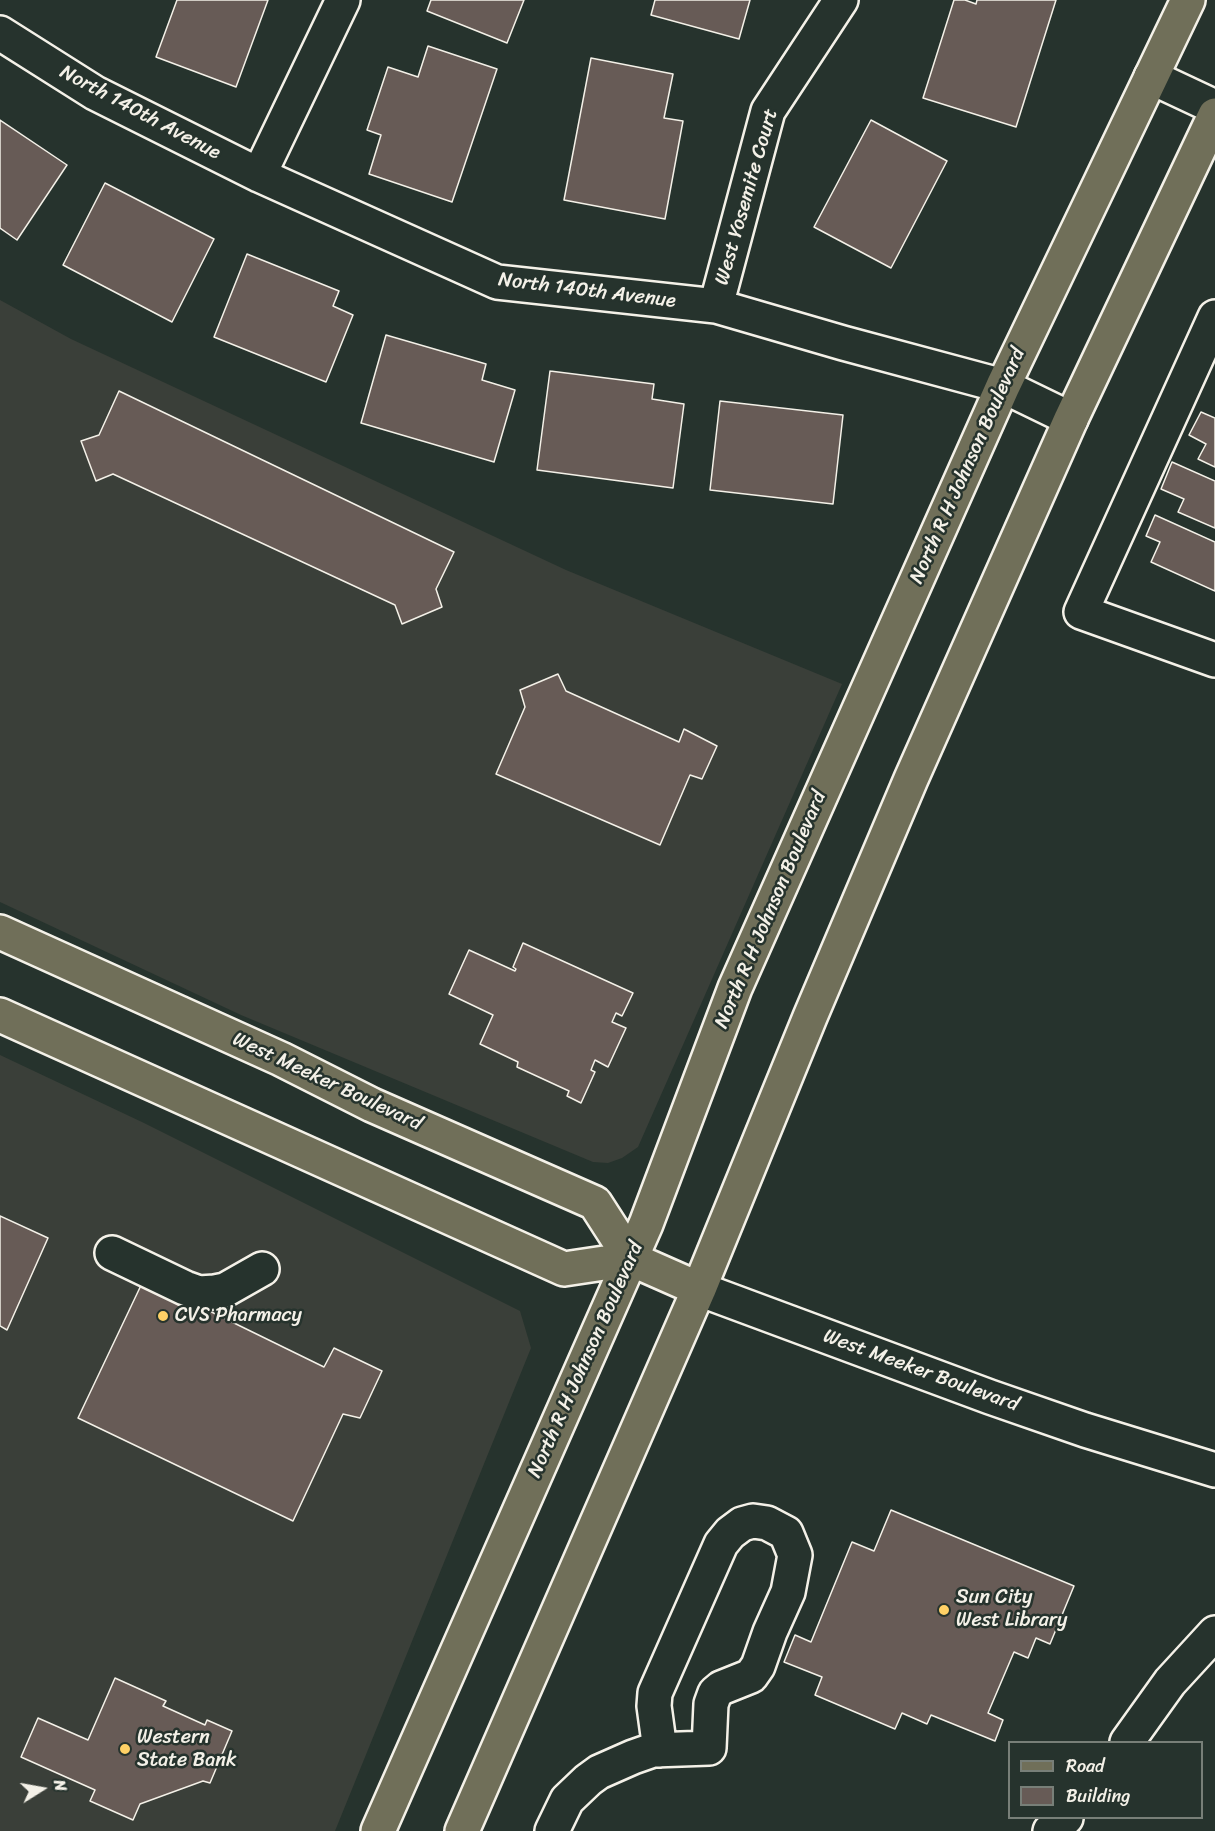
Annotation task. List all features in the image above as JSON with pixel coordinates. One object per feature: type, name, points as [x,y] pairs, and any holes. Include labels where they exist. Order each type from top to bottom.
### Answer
[{"type":"main road","name":"North R H Johnson Boulevard","points":[[378,1831],[631,1259],[735,988],[1003,386],[1188,0]]},
{"type":"main road","points":[[462,1831],[699,1289],[810,1017],[911,779],[1071,419],[1215,115]]},
{"type":"main road","name":"West Meeker Boulevard","points":[[0,932],[281,1059],[372,1105],[595,1203],[631,1259],[699,1289]]},
{"type":"main road","points":[[0,1015],[564,1269],[631,1259]]},
{"type":"street","points":[[259,175],[343,0]]},
{"type":"street","name":"West Yosemite Court","points":[[717,306],[768,111],[841,0]]},
{"type":"street","name":"North 140th Avenue","points":[[0,33],[95,93],[259,175],[497,282],[717,306],[1003,386],[1071,419]]},
{"type":"street","points":[[1151,77],[1215,107]]},
{"type":"street","points":[[1215,316],[1081,612],[1215,660]]},
{"type":"street","points":[[112,1253],[200,1293],[225,1290],[262,1269]]},
{"type":"street","name":"West Meeker Boulevard","points":[[699,1289],[990,1397],[1085,1430],[1215,1470]]},
{"type":"street","points":[[552,1831],[567,1800],[599,1772],[633,1757],[660,1750],[709,1748],[711,1704],[715,1693],[721,1688],[751,1676],[758,1666],[788,1592],[795,1555],[786,1533],[767,1523],[753,1521],[742,1524],[721,1544],[655,1693],[654,1706],[660,1750]]},
{"type":"street","points":[[1128,1741],[1170,1682],[1215,1633]]},
{"type":"street","points":[[1050,1831],[1065,1819]]},
{"type":"shaded area","points":[[0,300],[71,339],[566,570],[842,684],[638,1147],[622,1158],[608,1163],[593,1162],[241,1015],[0,902]]},
{"type":"shaded area","points":[[0,1055],[144,1123],[520,1311],[531,1348],[335,1831],[0,1831]]},
{"type":"building","points":[[177,0],[268,0],[236,87],[156,57]]},
{"type":"building","points":[[431,0],[524,0],[507,43],[427,11]]},
{"type":"building","points":[[655,0],[750,0],[739,39],[651,15]]},
{"type":"building","points":[[954,0],[965,0],[976,4],[977,0],[1056,0],[1016,127],[923,98]]},
{"type":"building","points":[[428,46],[497,69],[452,202],[369,174],[381,135],[367,130],[388,67],[418,77]]},
{"type":"building","points":[[591,58],[673,74],[664,118],[683,121],[665,219],[564,200]]},
{"type":"building","points":[[0,120],[67,165],[17,240],[0,228]]},
{"type":"building","points":[[871,120],[947,161],[891,268],[814,227]]},
{"type":"building","points":[[105,183],[214,239],[172,322],[63,265]]},
{"type":"building","points":[[247,254],[339,291],[333,306],[353,315],[326,382],[214,337]]},
{"type":"building","points":[[386,335],[486,364],[482,380],[515,390],[494,462],[361,423]]},
{"type":"building","points":[[550,371],[654,384],[652,399],[684,404],[673,488],[537,470]]},
{"type":"building","points":[[119,391],[454,552],[436,589],[442,607],[402,624],[395,605],[113,474],[96,481],[81,441],[99,435]]},
{"type":"building","points":[[720,401],[843,415],[833,504],[710,490]]},
{"type":"building","points":[[1201,412],[1215,418],[1215,467],[1198,459],[1206,444],[1189,435]]},
{"type":"building","points":[[1172,462],[1215,481],[1215,528],[1178,512],[1184,499],[1161,489]]},
{"type":"building","points":[[1155,515],[1215,542],[1215,591],[1151,562],[1160,542],[1146,536]]},
{"type":"building","points":[[558,674],[566,691],[679,742],[684,729],[717,746],[702,779],[690,775],[660,845],[496,774],[525,707],[520,690]]},
{"type":"building","points":[[523,943],[633,993],[622,1016],[616,1013],[612,1022],[626,1028],[608,1067],[595,1060],[591,1070],[595,1072],[581,1103],[567,1096],[569,1091],[517,1067],[518,1062],[480,1044],[493,1015],[449,994],[469,950],[515,971],[513,967]]},
{"type":"building","points":[[0,1216],[48,1238],[7,1330],[0,1326]]},
{"type":"building","name":"CVS Pharmacy","points":[[144,1279],[324,1367],[334,1348],[382,1371],[360,1418],[343,1414],[293,1521],[78,1418]]},
{"type":"building","name":"Sun City West Library","points":[[891,1510],[1074,1586],[1050,1644],[1036,1638],[1028,1658],[1014,1652],[988,1713],[1003,1720],[995,1741],[931,1715],[927,1724],[902,1713],[895,1729],[815,1695],[822,1677],[784,1662],[795,1635],[811,1642],[852,1542],[874,1551]]},
{"type":"building","name":"Western State Bank","points":[[115,1678],[166,1701],[163,1706],[205,1725],[207,1720],[232,1731],[210,1783],[203,1781],[140,1804],[133,1820],[90,1801],[95,1790],[21,1757],[38,1718],[88,1740]]},
{"type":"place","name":"CVS Pharmacy","points":[[163,1316]]},
{"type":"place","name":"Sun City West Library","points":[[944,1610]]},
{"type":"place","name":"Western State Bank","points":[[125,1749]]}]
